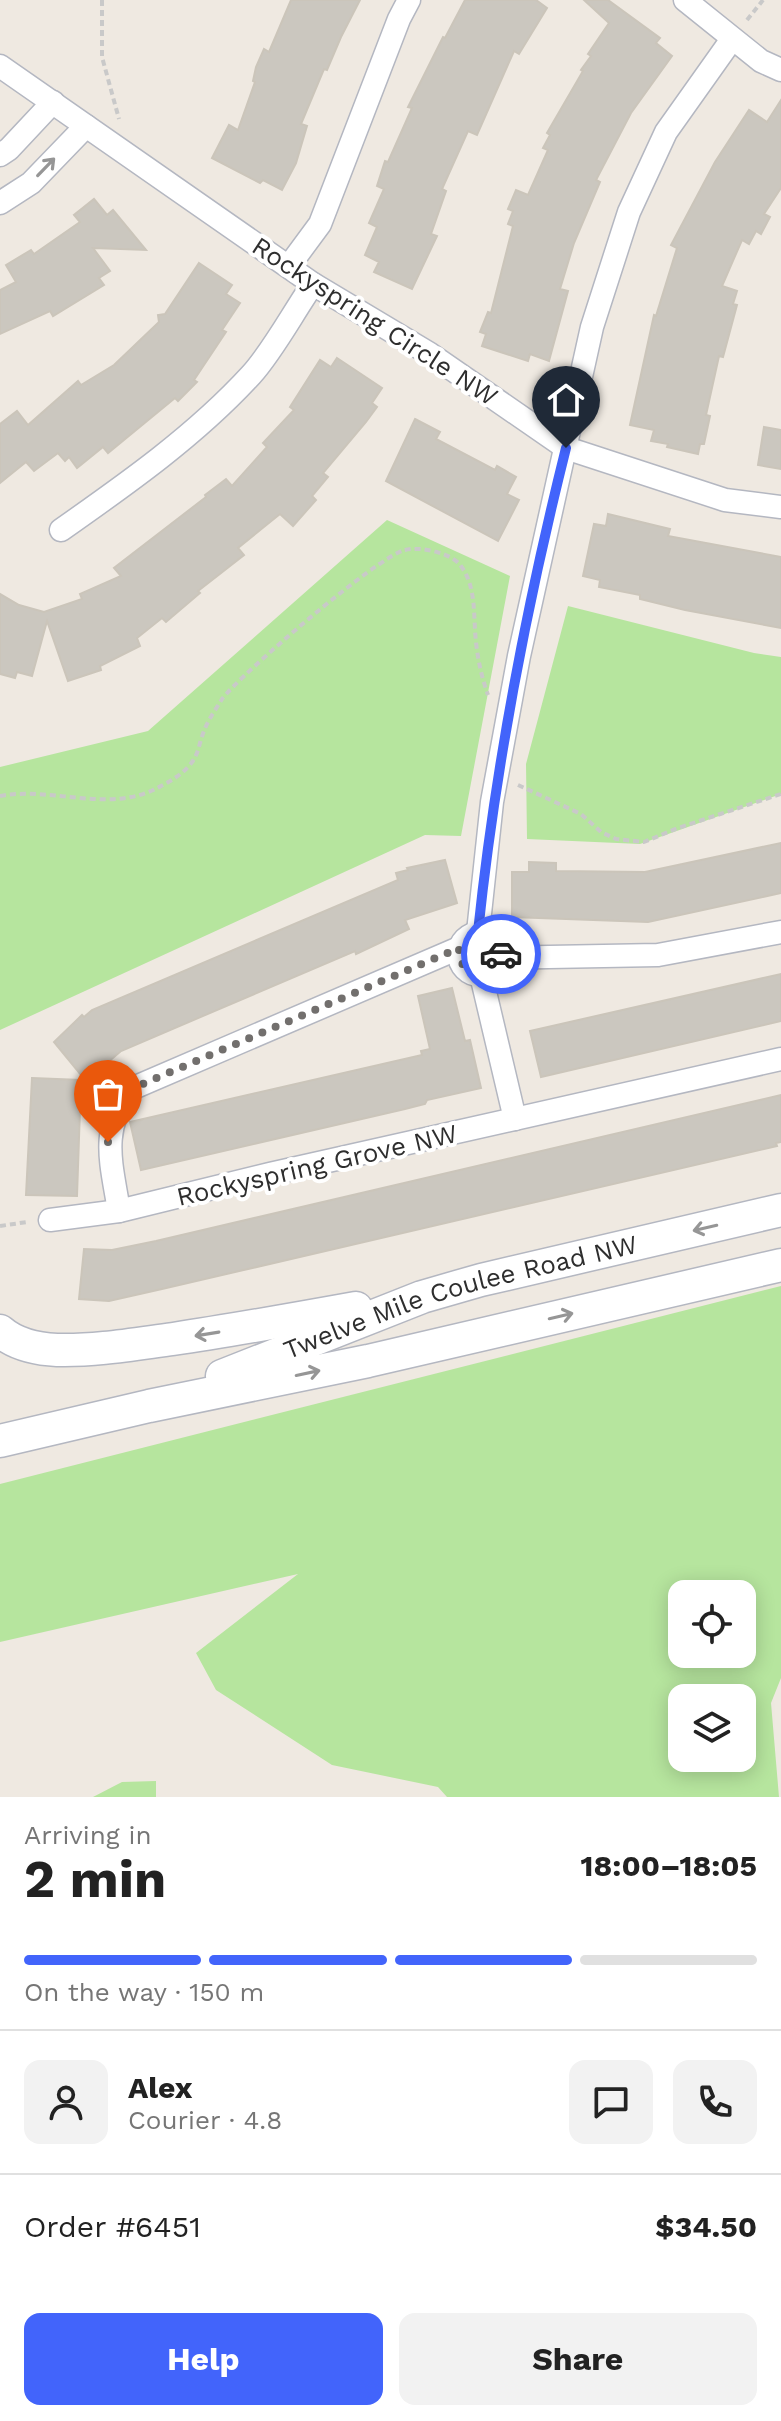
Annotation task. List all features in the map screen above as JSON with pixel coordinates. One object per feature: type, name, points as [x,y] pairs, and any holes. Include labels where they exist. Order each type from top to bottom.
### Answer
[{"type":"main road","name":"Twelve Mile Coulee Road NW","points":[[149,1406],[422,1297],[481,1280],[781,1210]]},
{"type":"main road","name":"Twelve Mile Coulee Road NW","points":[[0,1441],[149,1406],[383,1358],[781,1265]]},
{"type":"main road","points":[[0,1331],[12,1341],[33,1347],[55,1350],[94,1348],[211,1333],[422,1297]]},
{"type":"street","points":[[289,266],[320,224],[409,0]]},
{"type":"street","points":[[685,0],[761,61],[781,70]]},
{"type":"street","points":[[478,932],[492,802],[507,719],[547,522],[592,327],[629,212],[666,132],[732,39]]},
{"type":"street","name":"Rockyspring Circle NW","points":[[0,66],[313,284],[430,354],[566,448],[725,500],[781,507]]},
{"type":"street","points":[[0,155],[53,102]]},
{"type":"street","points":[[0,203],[31,183],[86,126]]},
{"type":"street","points":[[61,530],[120,489],[199,425],[253,373],[313,284]]},
{"type":"street","points":[[119,1211],[108,1142],[120,1103],[131,1089],[459,948],[466,938],[478,932],[496,940],[501,958],[493,970],[481,975],[471,973],[463,967],[459,948]]},
{"type":"street","points":[[501,958],[658,955],[781,932]]},
{"type":"street","points":[[481,975],[515,1119]]},
{"type":"street","name":"Rockyspring Grove NW","points":[[50,1220],[119,1211],[781,1059]]},
{"type":"path","points":[[102,0],[102,57],[121,129]]},
{"type":"path","points":[[0,796],[23,794],[117,799],[137,797],[160,787],[180,774],[194,759],[205,728],[221,701],[244,674],[352,585],[403,550],[429,551],[459,562],[471,583],[480,670],[493,713],[507,719]]},
{"type":"path","points":[[497,776],[581,814],[601,832],[616,839],[644,842],[781,794]]},
{"type":"path","points":[[0,1226],[50,1220]]},
{"type":"green space","points":[[387,520],[510,576],[461,836],[425,835],[0,1030],[0,767],[148,731]]},
{"type":"green space","points":[[568,606],[781,657],[781,794],[640,844],[527,839],[526,764]]},
{"type":"green space","points":[[781,1286],[781,1678],[771,1703],[779,1797],[447,1797],[438,1787],[332,1765],[216,1690],[196,1653],[298,1574],[0,1642],[0,1484]]},
{"type":"green space","points":[[156,1781],[156,1797],[93,1797],[122,1782]]},
{"type":"building","points":[[291,0],[360,0],[327,70],[324,69],[301,124],[307,126],[296,163],[282,190],[263,180],[260,183],[212,158],[229,125],[238,130],[255,82],[256,67],[264,49],[269,52]]},
{"type":"building","points":[[465,0],[536,0],[547,8],[519,54],[514,51],[477,135],[468,131],[442,189],[446,191],[431,234],[437,236],[412,289],[374,272],[379,262],[365,255],[377,227],[369,223],[384,189],[377,186],[385,161],[388,162],[412,108],[408,107]]},
{"type":"building","points":[[584,0],[608,0],[660,38],[656,43],[672,56],[631,113],[596,180],[600,182],[574,243],[560,289],[568,291],[549,361],[530,354],[528,361],[482,346],[486,334],[480,332],[488,312],[491,313],[513,226],[508,224],[513,211],[508,209],[516,190],[528,195],[548,150],[543,148],[550,135],[547,133],[591,56],[588,54],[609,23]]},
{"type":"building","points":[[781,100],[781,188],[764,214],[770,217],[761,234],[756,231],[749,244],[742,240],[722,286],[737,291],[733,304],[737,305],[723,357],[719,356],[706,415],[710,416],[704,444],[700,444],[698,454],[667,447],[668,444],[651,441],[654,430],[630,425],[654,315],[677,248],[671,245],[715,162],[749,110],[767,122]]},
{"type":"building","points":[[94,199],[107,215],[113,210],[146,250],[93,248],[110,271],[99,278],[104,285],[53,316],[50,311],[0,334],[0,290],[16,282],[6,265],[31,250],[34,254],[80,222],[74,215]]},
{"type":"building","points":[[199,263],[232,285],[226,294],[240,303],[222,330],[226,332],[194,380],[197,382],[178,401],[175,398],[108,453],[103,447],[77,468],[69,457],[65,461],[58,453],[34,471],[26,462],[0,483],[0,424],[17,411],[28,425],[78,381],[81,385],[114,365],[159,322],[158,315],[165,314]]},
{"type":"building","points":[[337,358],[382,388],[372,403],[377,407],[323,473],[328,477],[312,496],[316,500],[293,526],[280,514],[238,548],[244,555],[198,591],[200,593],[166,622],[162,618],[137,638],[140,646],[100,666],[101,670],[68,681],[47,621],[32,676],[17,672],[15,678],[0,674],[0,594],[19,605],[44,612],[82,599],[80,594],[121,576],[114,568],[226,479],[232,486],[267,447],[263,443],[294,410],[290,407],[320,360],[331,367]]},
{"type":"building","points":[[415,419],[440,432],[436,439],[495,470],[497,466],[516,477],[507,494],[519,500],[498,541],[386,481]]},
{"type":"building","points":[[764,427],[781,430],[781,469],[758,465]]},
{"type":"building","points":[[608,514],[670,529],[668,536],[781,557],[781,628],[685,610],[640,599],[640,595],[599,587],[600,580],[583,576],[594,524],[606,526]]},
{"type":"building","points":[[781,843],[781,893],[648,922],[512,917],[512,872],[529,872],[529,862],[556,863],[556,871],[645,872]]},
{"type":"building","points":[[445,860],[457,903],[405,920],[409,929],[356,954],[355,951],[121,1051],[86,1081],[54,1042],[82,1015],[84,1017],[92,1010],[398,880],[396,873],[407,868]]},
{"type":"building","points":[[781,974],[781,1021],[541,1077],[530,1031]]},
{"type":"building","points":[[452,988],[465,1041],[470,1040],[481,1088],[427,1100],[425,1104],[405,1109],[141,1170],[130,1122],[422,1055],[421,1051],[430,1049],[418,996]]},
{"type":"building","points":[[32,1078],[81,1080],[77,1196],[26,1195]]},
{"type":"building","points":[[781,1095],[781,1142],[776,1143],[777,1146],[109,1301],[79,1299],[84,1249],[112,1250],[156,1241]]},
{"type":"way so far","points":[[108,1142],[120,1103],[131,1089],[459,948],[463,967],[481,975],[493,970],[501,954]]},
{"type":"route","points":[[501,954],[496,940],[478,932],[492,802],[547,522],[566,448]]}]
